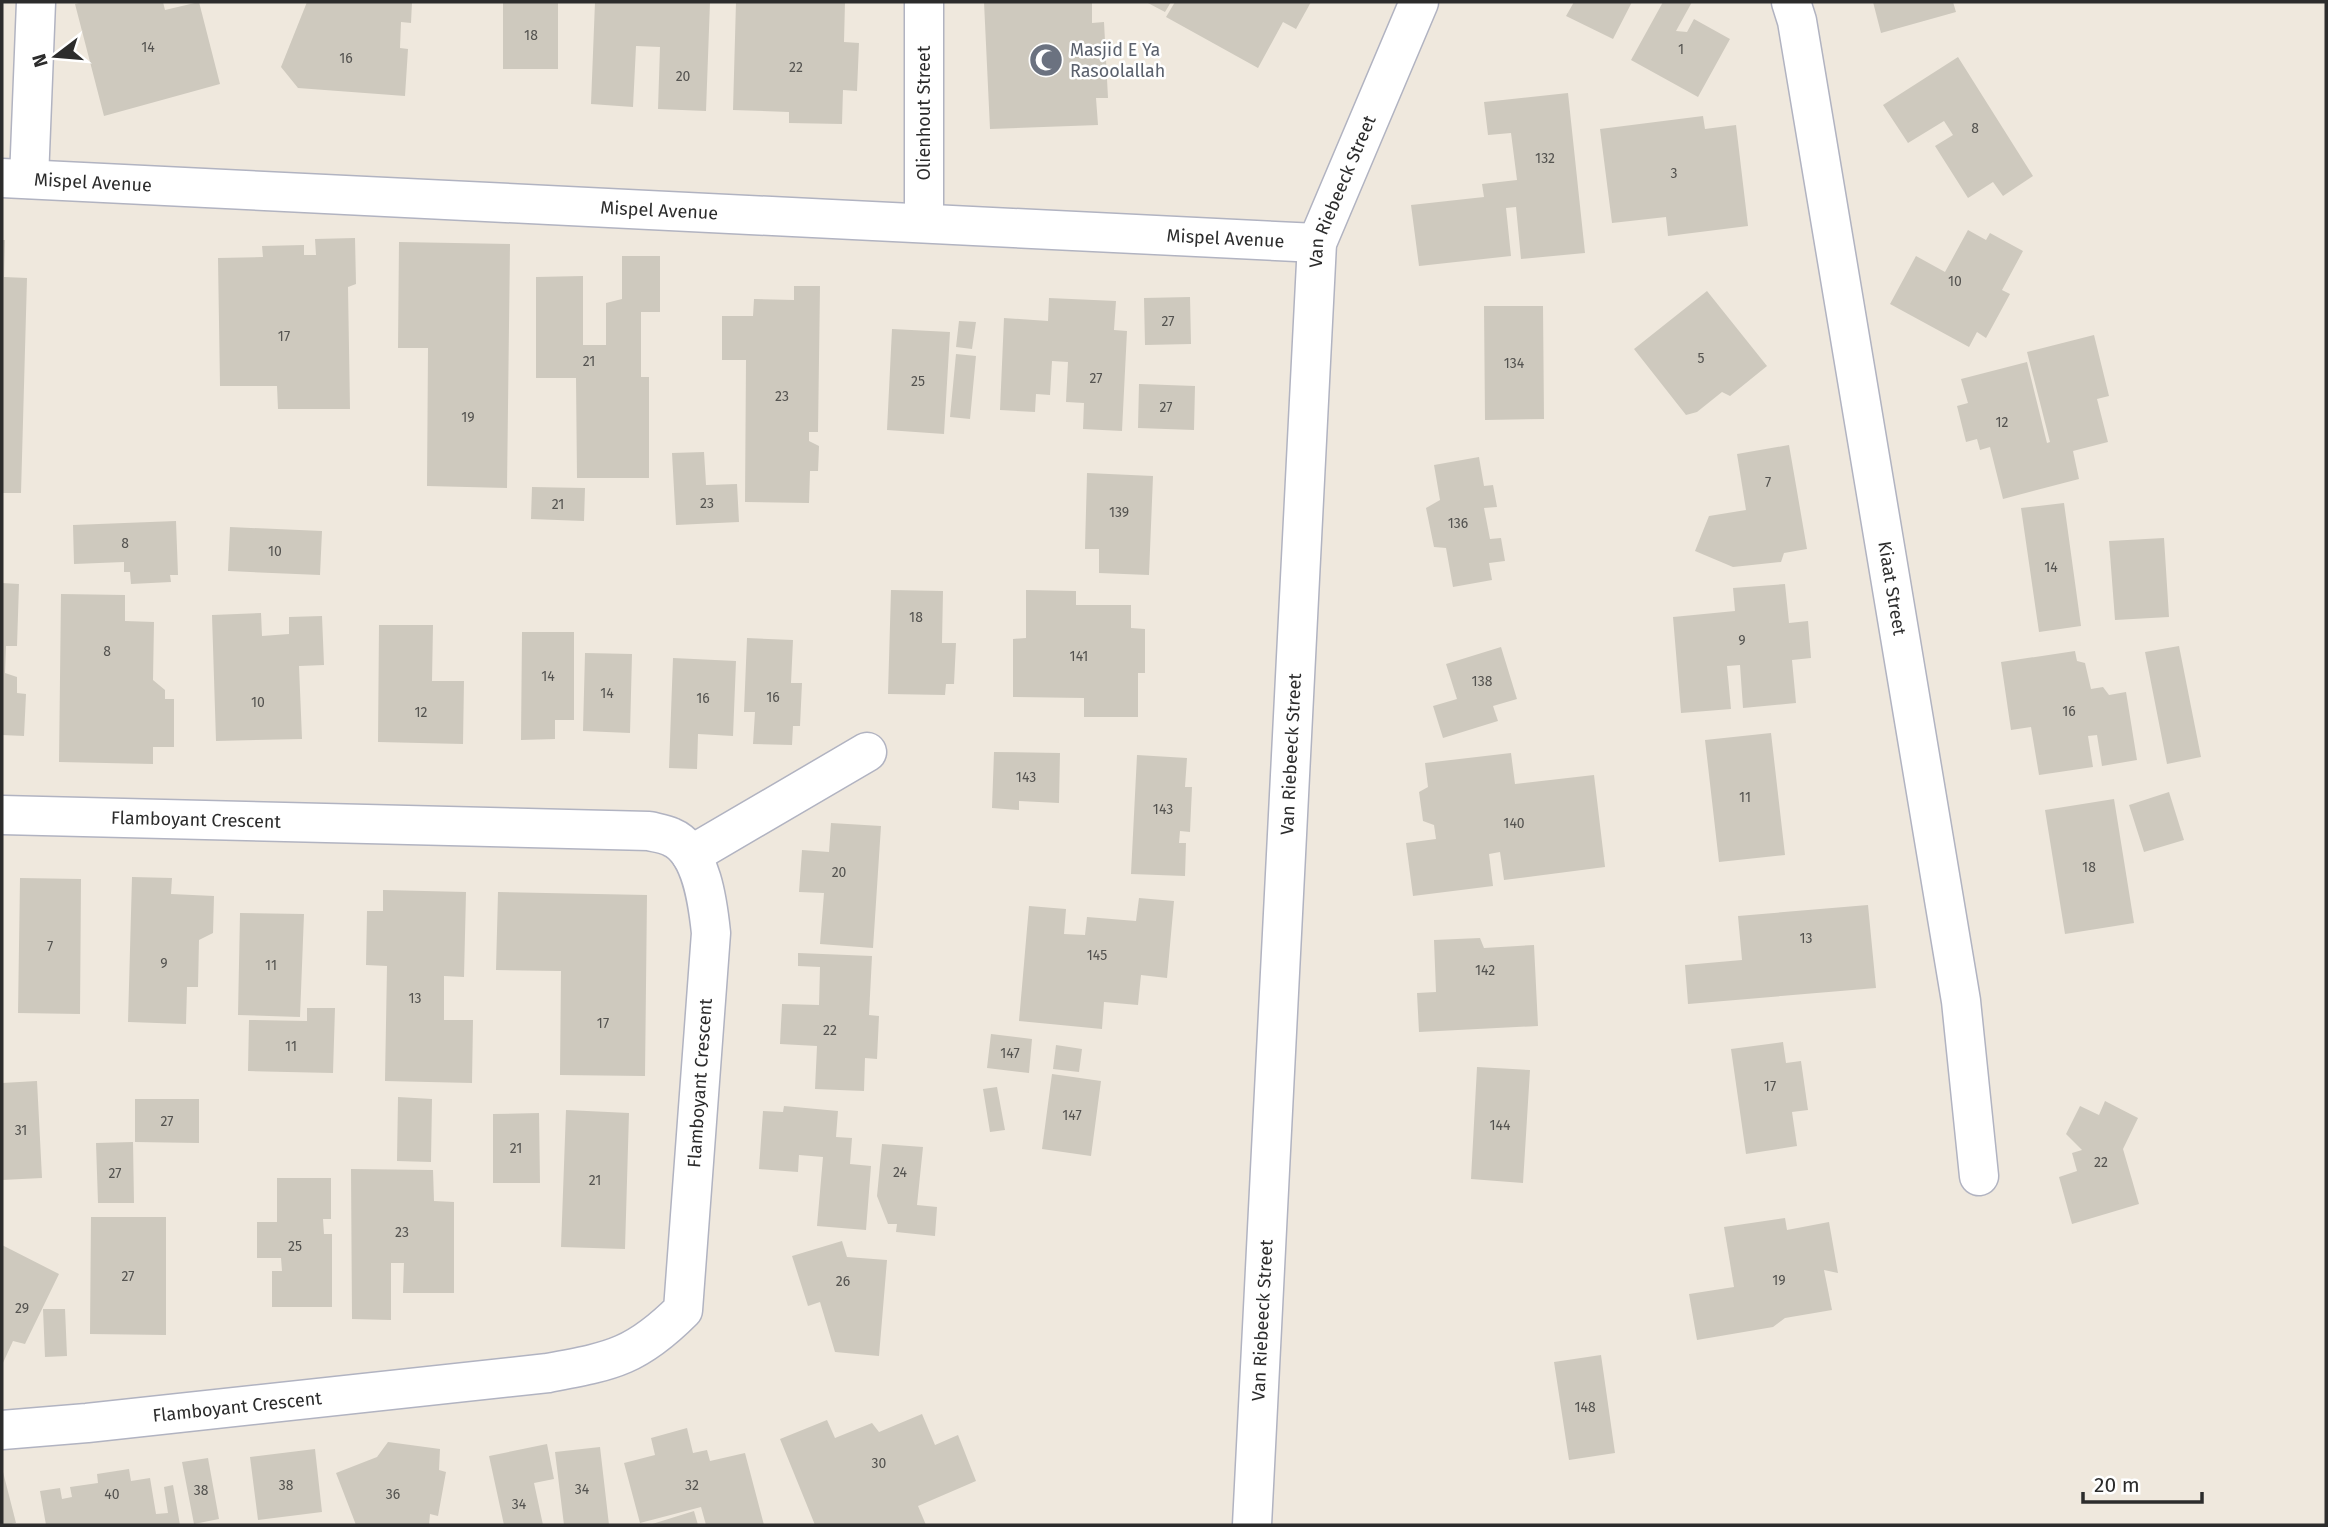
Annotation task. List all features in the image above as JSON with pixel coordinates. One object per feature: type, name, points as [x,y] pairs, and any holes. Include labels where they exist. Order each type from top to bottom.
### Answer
[{"type":"street","points":[[15,179],[36,2]]},
{"type":"street","name":"Olienhout Street","points":[[924,2],[924,223]]},
{"type":"street","name":"Van Riebeeck Street","points":[[1252,1525],[1317,243],[1419,2]]},
{"type":"street","name":"Kiaat Street","points":[[1791,2],[1797,22],[1961,1000],[1979,1176]]},
{"type":"street","name":"Mispel Avenue","points":[[15,179],[1317,243]]},
{"type":"street","points":[[691,855],[867,752]]},
{"type":"street","name":"Flamboyant Crescent","points":[[2,814],[649,831],[674,838],[691,855],[706,891],[711,933],[682,1310],[661,1332],[634,1351],[608,1361],[548,1373],[2,1430]]},
{"type":"building","points":[[163,2],[165,10],[199,2],[220,84],[104,116],[75,4]]},
{"type":"building","points":[[307,2],[412,2],[411,23],[401,22],[400,48],[408,49],[405,96],[298,88],[281,67]]},
{"type":"building","points":[[503,2],[558,2],[558,69],[503,69]]},
{"type":"building","points":[[595,2],[710,2],[706,111],[658,109],[660,47],[636,46],[633,107],[591,104]]},
{"type":"building","points":[[736,2],[845,2],[844,42],[859,43],[857,91],[843,90],[842,124],[789,123],[789,112],[733,110]]},
{"type":"building","name":"Masjid E Ya Rasoolallah","points":[[984,2],[1092,2],[1092,23],[1104,22],[1108,98],[1096,98],[1098,125],[990,129]]},
{"type":"building","points":[[1146,2],[1171,2],[1165,12]]},
{"type":"building","points":[[1175,2],[1311,2],[1296,29],[1283,22],[1258,68],[1166,17]]},
{"type":"building","points":[[1574,2],[1632,2],[1613,39],[1566,16]]},
{"type":"building","points":[[1663,2],[1692,2],[1676,31],[1687,32],[1694,19],[1730,39],[1698,97],[1631,60]]},
{"type":"building","points":[[1873,2],[1953,2],[1956,12],[1881,33]]},
{"type":"building","points":[[1958,57],[2033,176],[2003,196],[1993,182],[1968,198],[1935,146],[1953,135],[1944,121],[1908,143],[1883,105]]},
{"type":"building","points":[[1568,93],[1585,253],[1521,259],[1516,207],[1506,208],[1511,256],[1419,266],[1411,205],[1484,197],[1482,184],[1517,180],[1511,133],[1488,135],[1484,102]]},
{"type":"building","points":[[1703,116],[1705,129],[1736,125],[1748,226],[1668,236],[1666,217],[1612,223],[1600,129]]},
{"type":"building","points":[[1968,230],[1986,240],[1990,233],[2023,251],[2002,290],[2010,294],[1986,338],[1977,332],[1969,347],[1890,304],[1916,256],[1945,272]]},
{"type":"building","points":[[355,238],[356,284],[348,287],[350,409],[278,409],[277,386],[220,386],[218,258],[263,257],[262,246],[304,245],[304,255],[316,255],[315,239]]},
{"type":"building","points":[[2,240],[5,240],[4,277],[27,278],[21,493],[2,493]]},
{"type":"building","points":[[399,242],[510,244],[507,488],[427,486],[428,348],[398,348]]},
{"type":"building","points":[[622,256],[660,256],[660,312],[641,312],[641,377],[649,377],[649,478],[577,478],[576,378],[536,378],[536,277],[583,276],[583,345],[606,345],[606,303],[622,299]]},
{"type":"building","points":[[794,286],[820,286],[818,432],[809,432],[809,441],[819,446],[818,471],[810,471],[809,503],[745,502],[746,360],[722,360],[722,316],[753,316],[754,299],[794,300]]},
{"type":"building","points":[[1707,291],[1767,366],[1730,396],[1722,392],[1697,412],[1686,415],[1634,349]]},
{"type":"building","points":[[1190,297],[1191,344],[1145,345],[1144,298]]},
{"type":"building","points":[[1049,298],[1116,301],[1114,330],[1127,331],[1122,431],[1083,429],[1084,403],[1066,402],[1068,362],[1052,361],[1050,395],[1036,394],[1035,412],[1000,410],[1004,318],[1048,321]]},
{"type":"building","points":[[1484,306],[1543,306],[1544,419],[1485,420]]},
{"type":"building","points":[[959,321],[976,322],[972,349],[956,347]]},
{"type":"building","points":[[892,329],[950,332],[944,434],[887,430]]},
{"type":"building","points":[[2094,335],[2109,396],[2097,399],[2108,442],[2073,451],[2079,479],[2003,499],[1990,447],[1980,450],[1977,439],[1966,442],[1957,406],[1968,403],[1961,379],[2027,362],[2047,443],[2050,442],[2027,352]]},
{"type":"building","points":[[956,354],[976,356],[970,419],[950,417]]},
{"type":"building","points":[[1139,384],[1195,386],[1194,430],[1138,428]]},
{"type":"building","points":[[1789,445],[1807,549],[1784,553],[1781,562],[1733,567],[1695,551],[1709,516],[1746,510],[1737,454]]},
{"type":"building","points":[[704,452],[706,485],[737,484],[739,522],[676,525],[672,453]]},
{"type":"building","points":[[1479,457],[1484,486],[1493,485],[1497,507],[1484,508],[1490,539],[1501,538],[1505,561],[1489,563],[1492,580],[1453,587],[1446,548],[1434,547],[1426,508],[1440,500],[1434,465]]},
{"type":"building","points":[[1087,473],[1153,476],[1149,575],[1099,573],[1099,549],[1085,549]]},
{"type":"building","points":[[532,487],[585,488],[584,521],[531,519]]},
{"type":"building","points":[[2064,503],[2081,626],[2039,632],[2021,508]]},
{"type":"building","points":[[176,521],[178,575],[170,575],[171,582],[131,584],[130,572],[124,572],[124,562],[74,564],[73,525]]},
{"type":"building","points":[[230,527],[322,531],[320,575],[228,571]]},
{"type":"building","points":[[2164,538],[2169,617],[2115,620],[2109,541]]},
{"type":"building","points":[[2,583],[19,584],[17,646],[6,646],[5,673],[17,677],[17,693],[26,694],[24,736],[2,735]]},
{"type":"building","points":[[1785,584],[1789,623],[1808,621],[1811,658],[1792,660],[1796,703],[1743,708],[1740,665],[1727,666],[1731,709],[1681,713],[1673,617],[1735,611],[1733,588]]},
{"type":"building","points":[[891,590],[943,591],[942,643],[956,643],[954,684],[946,684],[945,695],[888,694]]},
{"type":"building","points":[[1026,590],[1076,591],[1076,605],[1131,605],[1131,628],[1145,629],[1145,673],[1138,673],[1138,717],[1084,717],[1084,698],[1013,697],[1013,639],[1026,638]]},
{"type":"building","points":[[61,594],[125,595],[125,621],[154,622],[153,680],[165,690],[165,699],[174,699],[174,747],[153,747],[153,764],[59,762]]},
{"type":"building","points":[[261,613],[262,636],[289,634],[289,617],[322,616],[324,665],[299,666],[302,739],[216,741],[212,615]]},
{"type":"building","points":[[379,625],[433,625],[432,681],[464,681],[463,744],[378,742]]},
{"type":"building","points":[[522,632],[574,632],[574,720],[555,720],[555,739],[521,740]]},
{"type":"building","points":[[747,638],[793,640],[791,683],[802,683],[800,726],[793,726],[792,745],[753,744],[755,712],[744,712]]},
{"type":"building","points":[[2179,646],[2201,757],[2167,764],[2145,652]]},
{"type":"building","points":[[1501,647],[1517,699],[1493,706],[1498,721],[1443,738],[1433,706],[1457,699],[1446,664]]},
{"type":"building","points":[[2075,651],[2077,661],[2085,663],[2091,689],[2103,687],[2109,695],[2126,692],[2137,760],[2102,766],[2097,735],[2088,736],[2093,767],[2039,775],[2031,727],[2011,730],[2001,662]]},
{"type":"building","points":[[585,653],[632,654],[630,733],[583,731]]},
{"type":"building","points":[[673,658],[736,661],[733,736],[698,734],[697,769],[669,768]]},
{"type":"building","points":[[1771,733],[1785,855],[1719,862],[1705,740]]},
{"type":"building","points":[[994,752],[1060,753],[1059,803],[1019,801],[1019,810],[992,808]]},
{"type":"building","points":[[1511,753],[1515,784],[1594,775],[1605,867],[1504,880],[1500,852],[1489,854],[1493,886],[1413,896],[1406,843],[1436,839],[1434,825],[1423,821],[1419,792],[1428,787],[1425,763]]},
{"type":"building","points":[[1137,755],[1187,758],[1185,787],[1192,787],[1190,832],[1180,831],[1179,843],[1186,843],[1185,876],[1131,874]]},
{"type":"building","points":[[2169,792],[2184,840],[2144,852],[2129,805]]},
{"type":"building","points":[[2114,799],[2134,923],[2065,934],[2045,810]]},
{"type":"building","points":[[831,823],[881,826],[873,948],[820,944],[824,893],[799,892],[802,850],[829,852]]},
{"type":"building","points":[[132,877],[172,878],[171,894],[214,896],[213,933],[199,940],[198,987],[187,987],[186,1024],[128,1022]]},
{"type":"building","points":[[20,878],[81,879],[80,1014],[18,1013]]},
{"type":"building","points":[[383,890],[466,892],[464,977],[444,976],[444,1020],[473,1020],[472,1083],[385,1081],[387,966],[366,965],[367,911],[383,911]]},
{"type":"building","points":[[498,892],[647,895],[645,1076],[560,1075],[561,971],[496,970]]},
{"type":"building","points":[[1139,898],[1174,901],[1167,978],[1141,975],[1138,1005],[1104,1002],[1102,1029],[1019,1021],[1029,906],[1066,909],[1064,934],[1085,935],[1087,917],[1136,921]]},
{"type":"building","points":[[1868,905],[1876,988],[1688,1004],[1685,965],[1742,960],[1738,916]]},
{"type":"building","points":[[240,913],[304,914],[300,1017],[238,1015]]},
{"type":"building","points":[[1480,938],[1484,948],[1534,945],[1538,1026],[1419,1032],[1417,993],[1436,992],[1434,940]]},
{"type":"building","points":[[798,953],[872,956],[869,1015],[879,1016],[877,1059],[865,1058],[864,1091],[815,1089],[817,1046],[780,1044],[782,1004],[819,1005],[820,967],[798,966]]},
{"type":"building","points":[[307,1008],[335,1008],[333,1073],[248,1071],[249,1020],[307,1021]]},
{"type":"building","points":[[991,1034],[1032,1039],[1029,1073],[987,1068]]},
{"type":"building","points":[[1783,1042],[1786,1063],[1801,1061],[1808,1110],[1792,1112],[1797,1146],[1746,1154],[1731,1049]]},
{"type":"building","points":[[1056,1045],[1082,1049],[1079,1072],[1053,1069]]},
{"type":"building","points":[[1477,1067],[1530,1070],[1523,1183],[1471,1179]]},
{"type":"building","points":[[1052,1074],[1101,1081],[1091,1156],[1042,1149]]},
{"type":"building","points":[[37,1081],[42,1178],[2,1180],[2,1083]]},
{"type":"building","points":[[997,1087],[1005,1130],[990,1132],[983,1089]]},
{"type":"building","points":[[398,1097],[432,1099],[431,1162],[397,1161]]},
{"type":"building","points":[[135,1099],[199,1099],[199,1143],[135,1142]]},
{"type":"building","points":[[2105,1101],[2138,1118],[2123,1149],[2139,1204],[2072,1224],[2059,1177],[2077,1171],[2072,1153],[2082,1150],[2066,1134],[2080,1106],[2099,1115]]},
{"type":"building","points":[[784,1106],[838,1111],[836,1137],[852,1138],[850,1164],[871,1166],[866,1230],[817,1226],[823,1157],[799,1155],[798,1172],[759,1169],[763,1111],[783,1112]]},
{"type":"building","points":[[566,1110],[629,1113],[625,1249],[561,1247]]},
{"type":"building","points":[[539,1113],[540,1183],[493,1183],[493,1114]]},
{"type":"building","points":[[133,1142],[134,1203],[98,1203],[96,1143]]},
{"type":"building","points":[[882,1144],[923,1147],[917,1205],[937,1207],[935,1236],[896,1232],[897,1224],[888,1224],[877,1196]]},
{"type":"building","points":[[351,1169],[433,1170],[434,1201],[454,1202],[454,1293],[403,1293],[404,1263],[391,1263],[391,1320],[352,1319]]},
{"type":"building","points":[[277,1178],[331,1178],[331,1219],[323,1219],[324,1234],[332,1234],[332,1307],[272,1307],[272,1271],[282,1271],[281,1258],[257,1258],[257,1222],[277,1222]]},
{"type":"building","points":[[91,1217],[166,1217],[166,1335],[90,1334]]},
{"type":"building","points":[[1785,1218],[1787,1230],[1829,1222],[1838,1273],[1824,1270],[1832,1310],[1785,1318],[1773,1327],[1697,1340],[1689,1294],[1734,1287],[1724,1227]]},
{"type":"building","points":[[842,1241],[847,1257],[887,1260],[879,1356],[835,1352],[820,1302],[808,1306],[792,1256]]},
{"type":"building","points":[[2,1245],[59,1274],[25,1344],[13,1341],[2,1365]]},
{"type":"building","points":[[43,1309],[65,1309],[67,1356],[45,1357]]},
{"type":"building","points":[[1601,1355],[1615,1453],[1569,1460],[1554,1362]]},
{"type":"building","points":[[922,1414],[935,1445],[958,1435],[976,1481],[918,1506],[926,1525],[815,1525],[780,1439],[827,1420],[835,1438],[872,1423],[879,1432]]},
{"type":"building","points":[[687,1428],[693,1453],[707,1450],[710,1461],[745,1453],[764,1525],[706,1525],[701,1507],[640,1523],[624,1463],[655,1455],[651,1438]]},
{"type":"building","points":[[388,1442],[440,1449],[439,1470],[446,1472],[438,1516],[430,1514],[429,1525],[356,1525],[336,1473],[377,1457]]},
{"type":"building","points":[[547,1444],[554,1479],[534,1483],[543,1525],[504,1525],[489,1456]]},
{"type":"building","points":[[600,1447],[609,1525],[564,1525],[555,1452]]},
{"type":"building","points":[[315,1449],[322,1512],[258,1520],[250,1457]]},
{"type":"building","points":[[208,1458],[219,1519],[194,1524],[182,1462]]},
{"type":"building","points":[[2,1468],[16,1523],[7,1525],[2,1525]]},
{"type":"building","points":[[129,1469],[131,1481],[150,1478],[156,1514],[168,1513],[164,1487],[173,1485],[180,1525],[46,1525],[40,1491],[60,1488],[62,1499],[72,1497],[70,1487],[98,1483],[97,1474]]},
{"type":"building","points":[[694,1511],[698,1525],[649,1525]]},
{"type":"place","name":"Masjid E Ya Rasoolallah","points":[[1046,60]]}]
